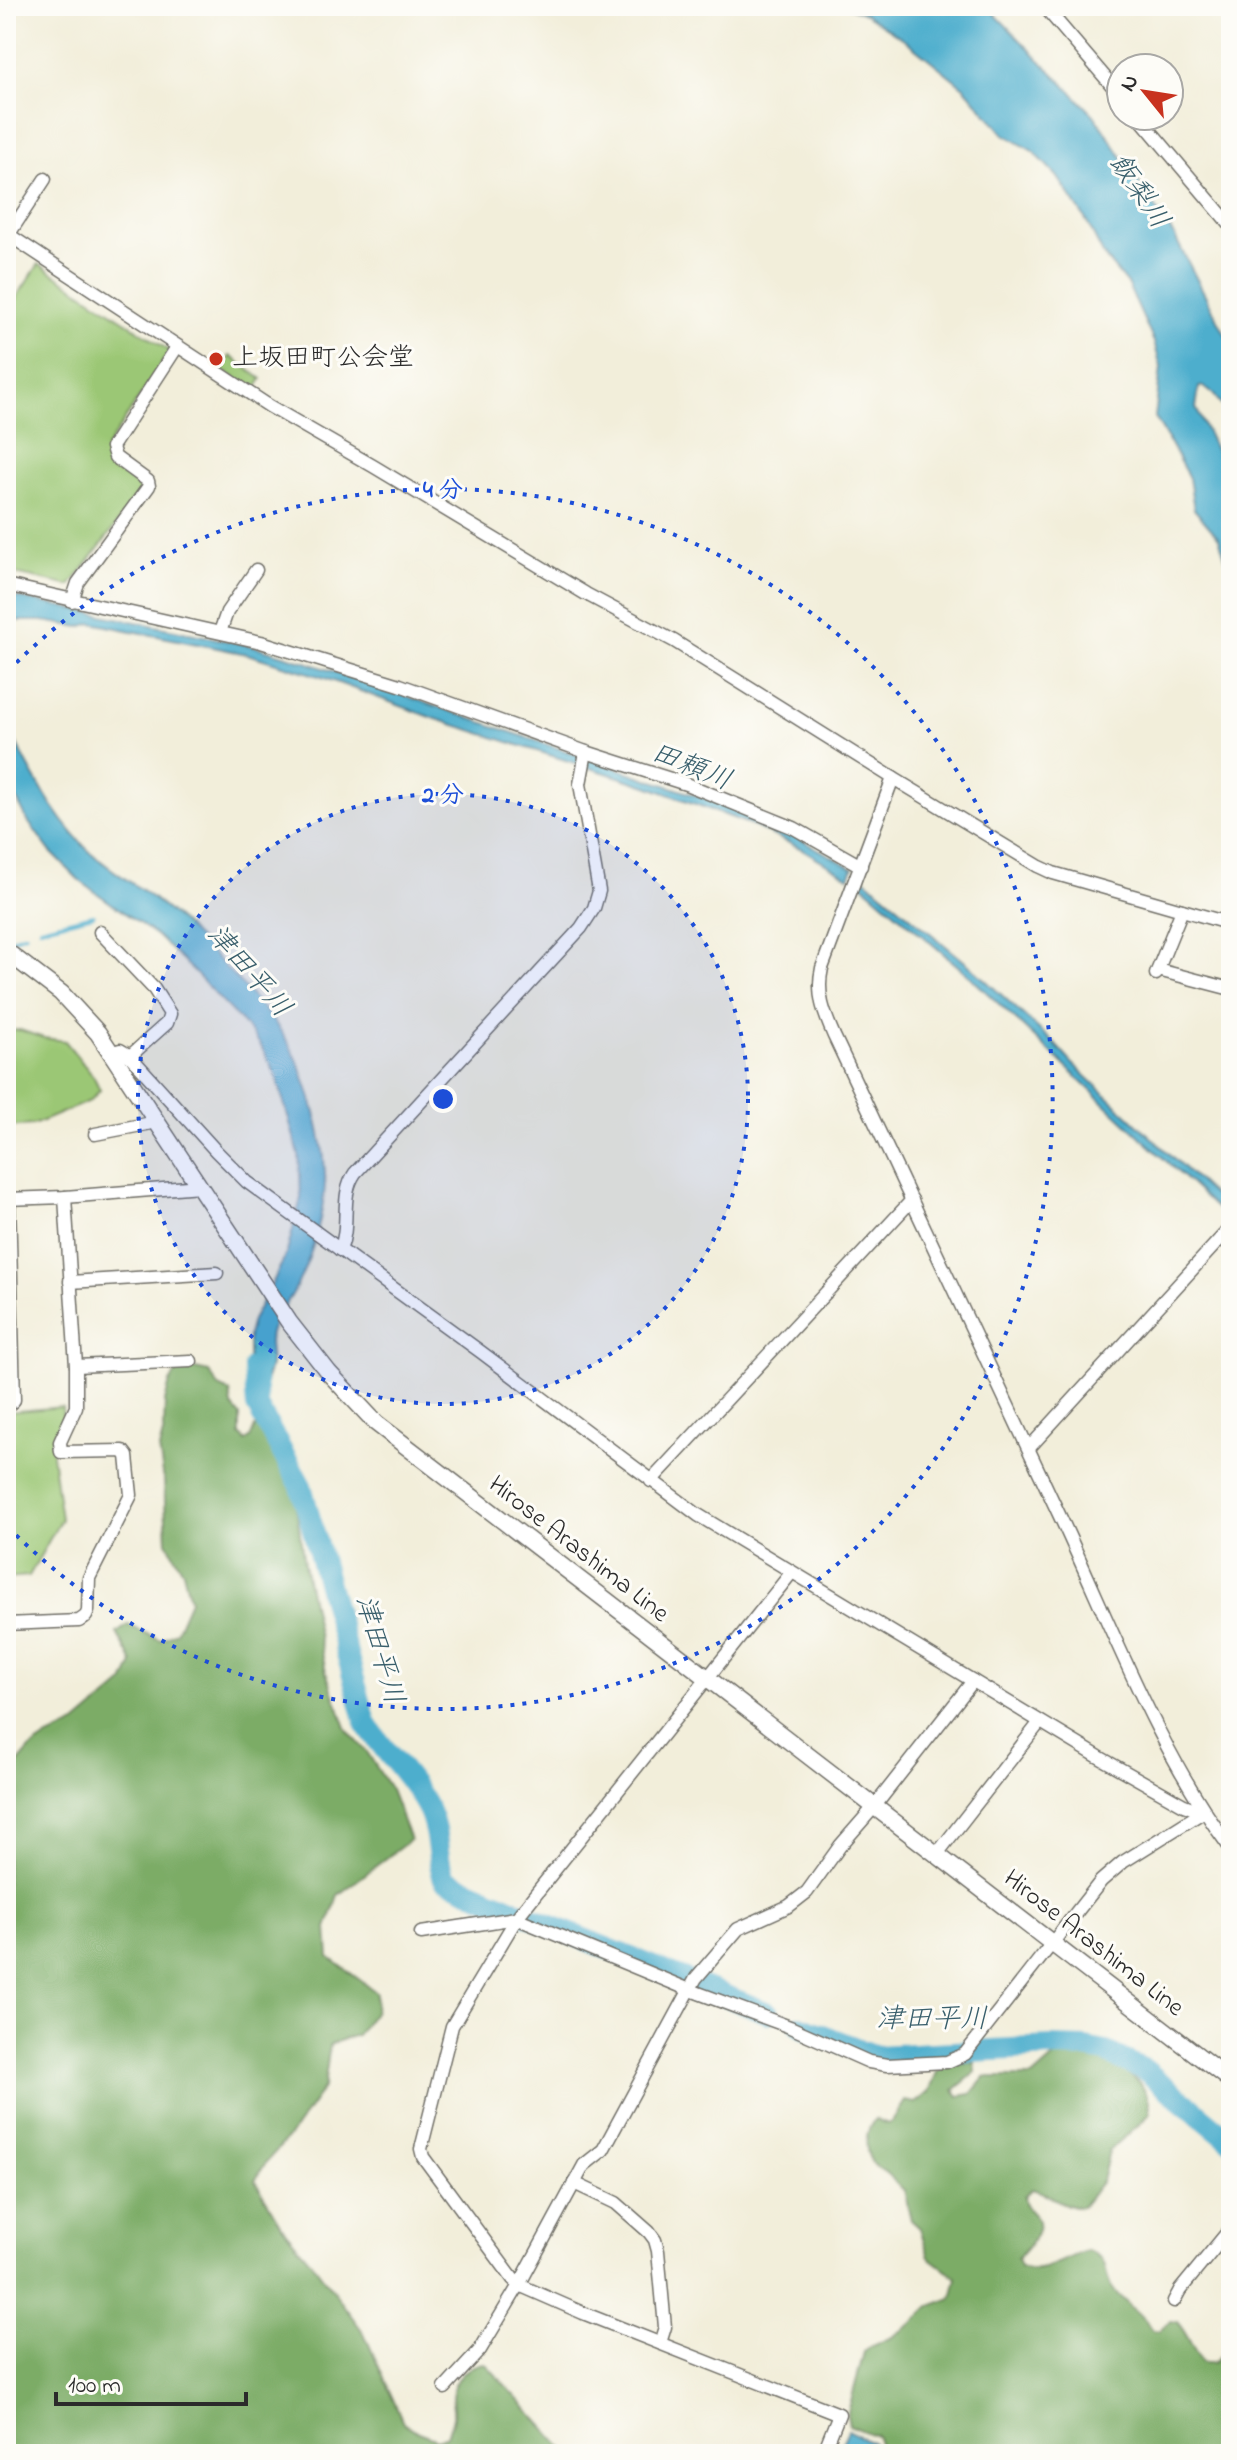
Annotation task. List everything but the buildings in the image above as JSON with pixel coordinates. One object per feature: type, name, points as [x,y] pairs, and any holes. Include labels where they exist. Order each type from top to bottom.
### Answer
[{"type":"main road","name":"Hirose Arashima Line","points":[[6,951],[61,993],[112,1052],[289,1322],[329,1373],[376,1423],[1231,2081]]},
{"type":"street","points":[[1044,6],[1105,77]]},
{"type":"street","points":[[1152,132],[1231,226]]},
{"type":"street","points":[[45,179],[7,233],[269,406],[537,565],[674,641],[1046,870],[1231,924]]},
{"type":"street","points":[[72,601],[78,583],[149,486],[148,481],[115,457],[112,447],[177,347]]},
{"type":"street","points":[[220,632],[227,612],[256,570]]},
{"type":"street","points":[[6,585],[261,642],[400,685],[584,759],[686,784],[745,807],[794,828],[860,868]]},
{"type":"street","points":[[340,1250],[345,1236],[347,1191],[355,1173],[581,928],[594,908],[599,891],[580,784],[584,759]]},
{"type":"street","points":[[893,778],[822,968],[819,981],[821,1005],[1166,1744],[1203,1812],[1231,1849]]},
{"type":"street","points":[[1182,910],[1156,973],[1231,989]]},
{"type":"street","points":[[100,932],[154,989],[170,1014],[167,1023],[130,1056]]},
{"type":"street","points":[[112,1052],[120,1050],[130,1056],[239,1174],[698,1515],[1040,1722],[1184,1805],[1203,1812]]},
{"type":"street","points":[[95,1134],[157,1122]]},
{"type":"street","points":[[6,1407],[14,1400],[8,1199],[200,1186]]},
{"type":"street","points":[[6,1624],[79,1621],[86,1616],[89,1578],[131,1495],[127,1456],[123,1451],[61,1452],[60,1442],[76,1407],[65,1197]]},
{"type":"street","points":[[651,1481],[912,1200]]},
{"type":"street","points":[[1029,1448],[1231,1227]]},
{"type":"street","points":[[70,1282],[217,1273]]},
{"type":"street","points":[[76,1366],[191,1361]]},
{"type":"street","points":[[792,1572],[519,1914],[452,2026],[421,2149],[423,2157],[519,2285],[839,2414],[823,2454]]},
{"type":"street","points":[[445,2388],[480,2350],[584,2165],[603,2150],[692,1984],[738,1929],[789,1906],[807,1892],[840,1846],[973,1681]]},
{"type":"street","points":[[937,1854],[1040,1722]]},
{"type":"street","points":[[421,1933],[519,1914],[692,1984],[876,2064],[947,2062],[968,2051],[1101,1881],[1123,1862],[1203,1812]]},
{"type":"street","points":[[574,2183],[616,2203],[655,2240],[665,2327],[660,2343]]},
{"type":"street","points":[[1174,2301],[1231,2228]]},
{"type":"green space","points":[[39,264],[170,351],[106,448],[110,458],[143,480],[144,488],[70,586],[6,572],[6,313]]},
{"type":"green space","points":[[230,356],[262,379],[255,390],[222,370]]},
{"type":"green space","points":[[20,1030],[65,1041],[94,1077],[100,1090],[90,1101],[33,1125],[6,1127],[6,1031]]},
{"type":"green space","points":[[181,1366],[209,1372],[219,1387],[230,1392],[232,1406],[240,1416],[240,1435],[246,1441],[255,1427],[261,1424],[273,1443],[295,1497],[304,1564],[326,1672],[347,1730],[367,1752],[391,1790],[410,1840],[338,1895],[327,1928],[329,1957],[376,1992],[375,2011],[357,2035],[330,2044],[324,2087],[255,2181],[286,2232],[364,2333],[403,2422],[437,2439],[447,2435],[453,2417],[452,2397],[458,2379],[467,2370],[485,2363],[569,2454],[6,2454],[6,1777],[30,1749],[76,1724],[124,1683],[133,1663],[117,1633],[128,1625],[160,1640],[176,1632],[190,1600],[183,1571],[167,1542],[159,1449],[170,1382]]},
{"type":"green space","points":[[62,1407],[63,1418],[53,1436],[52,1455],[61,1519],[29,1576],[6,1578],[6,1412]]},
{"type":"green space","points":[[1073,2051],[1112,2064],[1135,2078],[1149,2100],[1150,2114],[1109,2151],[1102,2181],[1082,2207],[1069,2205],[1031,2189],[1024,2197],[1026,2206],[1037,2219],[1038,2229],[1017,2259],[1020,2267],[1045,2268],[1086,2251],[1101,2259],[1113,2289],[1152,2330],[1159,2331],[1171,2321],[1177,2322],[1202,2363],[1213,2363],[1231,2346],[1231,2454],[883,2454],[876,2436],[849,2425],[847,2416],[864,2352],[914,2322],[930,2306],[952,2298],[957,2278],[929,2257],[920,2228],[911,2220],[904,2190],[871,2161],[867,2149],[869,2129],[876,2119],[888,2124],[905,2101],[915,2103],[929,2092],[937,2072],[952,2062],[975,2063],[976,2072],[954,2090],[958,2096],[971,2094],[985,2077],[1032,2077],[1059,2053]]},
{"type":"water","name":"飯梨川","points":[[846,6],[987,6],[1094,115],[1175,237],[1231,345],[1231,417],[1203,386],[1199,387],[1196,408],[1219,458],[1231,468],[1231,574],[1219,538],[1194,509],[1189,478],[1155,417],[1161,367],[1154,342],[1128,285],[1104,256],[1086,220],[1057,176],[1034,152],[1004,134],[965,88],[904,39],[865,14]]},
{"type":"water","points":[[6,595],[257,647],[303,661],[727,806],[785,831],[853,868],[849,877],[802,849],[749,824],[647,786],[436,719],[322,677],[247,654],[92,623],[80,627],[43,621],[6,621]]},
{"type":"water","points":[[6,723],[40,787],[72,832],[101,861],[179,921],[243,986],[282,1033],[308,1089],[323,1156],[325,1177],[322,1208],[304,1270],[271,1330],[270,1365],[258,1400],[248,1384],[248,1335],[252,1320],[287,1252],[301,1198],[299,1155],[276,1075],[248,1029],[195,973],[157,936],[80,881],[50,851],[27,820],[6,777]]},
{"type":"water","points":[[863,877],[970,966],[1054,1043],[1231,1212],[1231,1222],[965,972],[861,883]]},
{"type":"water","points":[[848,2430],[873,2443],[868,2454],[837,2454]]},
{"type":"waterway","points":[[40,928],[93,915]]},
{"type":"waterway","points":[[12,939],[25,934]]},
{"type":"waterway","name":"津田平川","points":[[254,1367],[257,1406],[301,1486],[366,1723],[429,1811],[444,1879],[768,2013]]},
{"type":"waterway","name":"津田平川","points":[[800,2026],[876,2056],[1051,2047],[1106,2052],[1145,2070],[1231,2141]]},
{"type":"place","name":"上坂田町公会堂","points":[[216,359]]},
{"type":"water label","name":"田頼川","points":[[691,768]]}]
